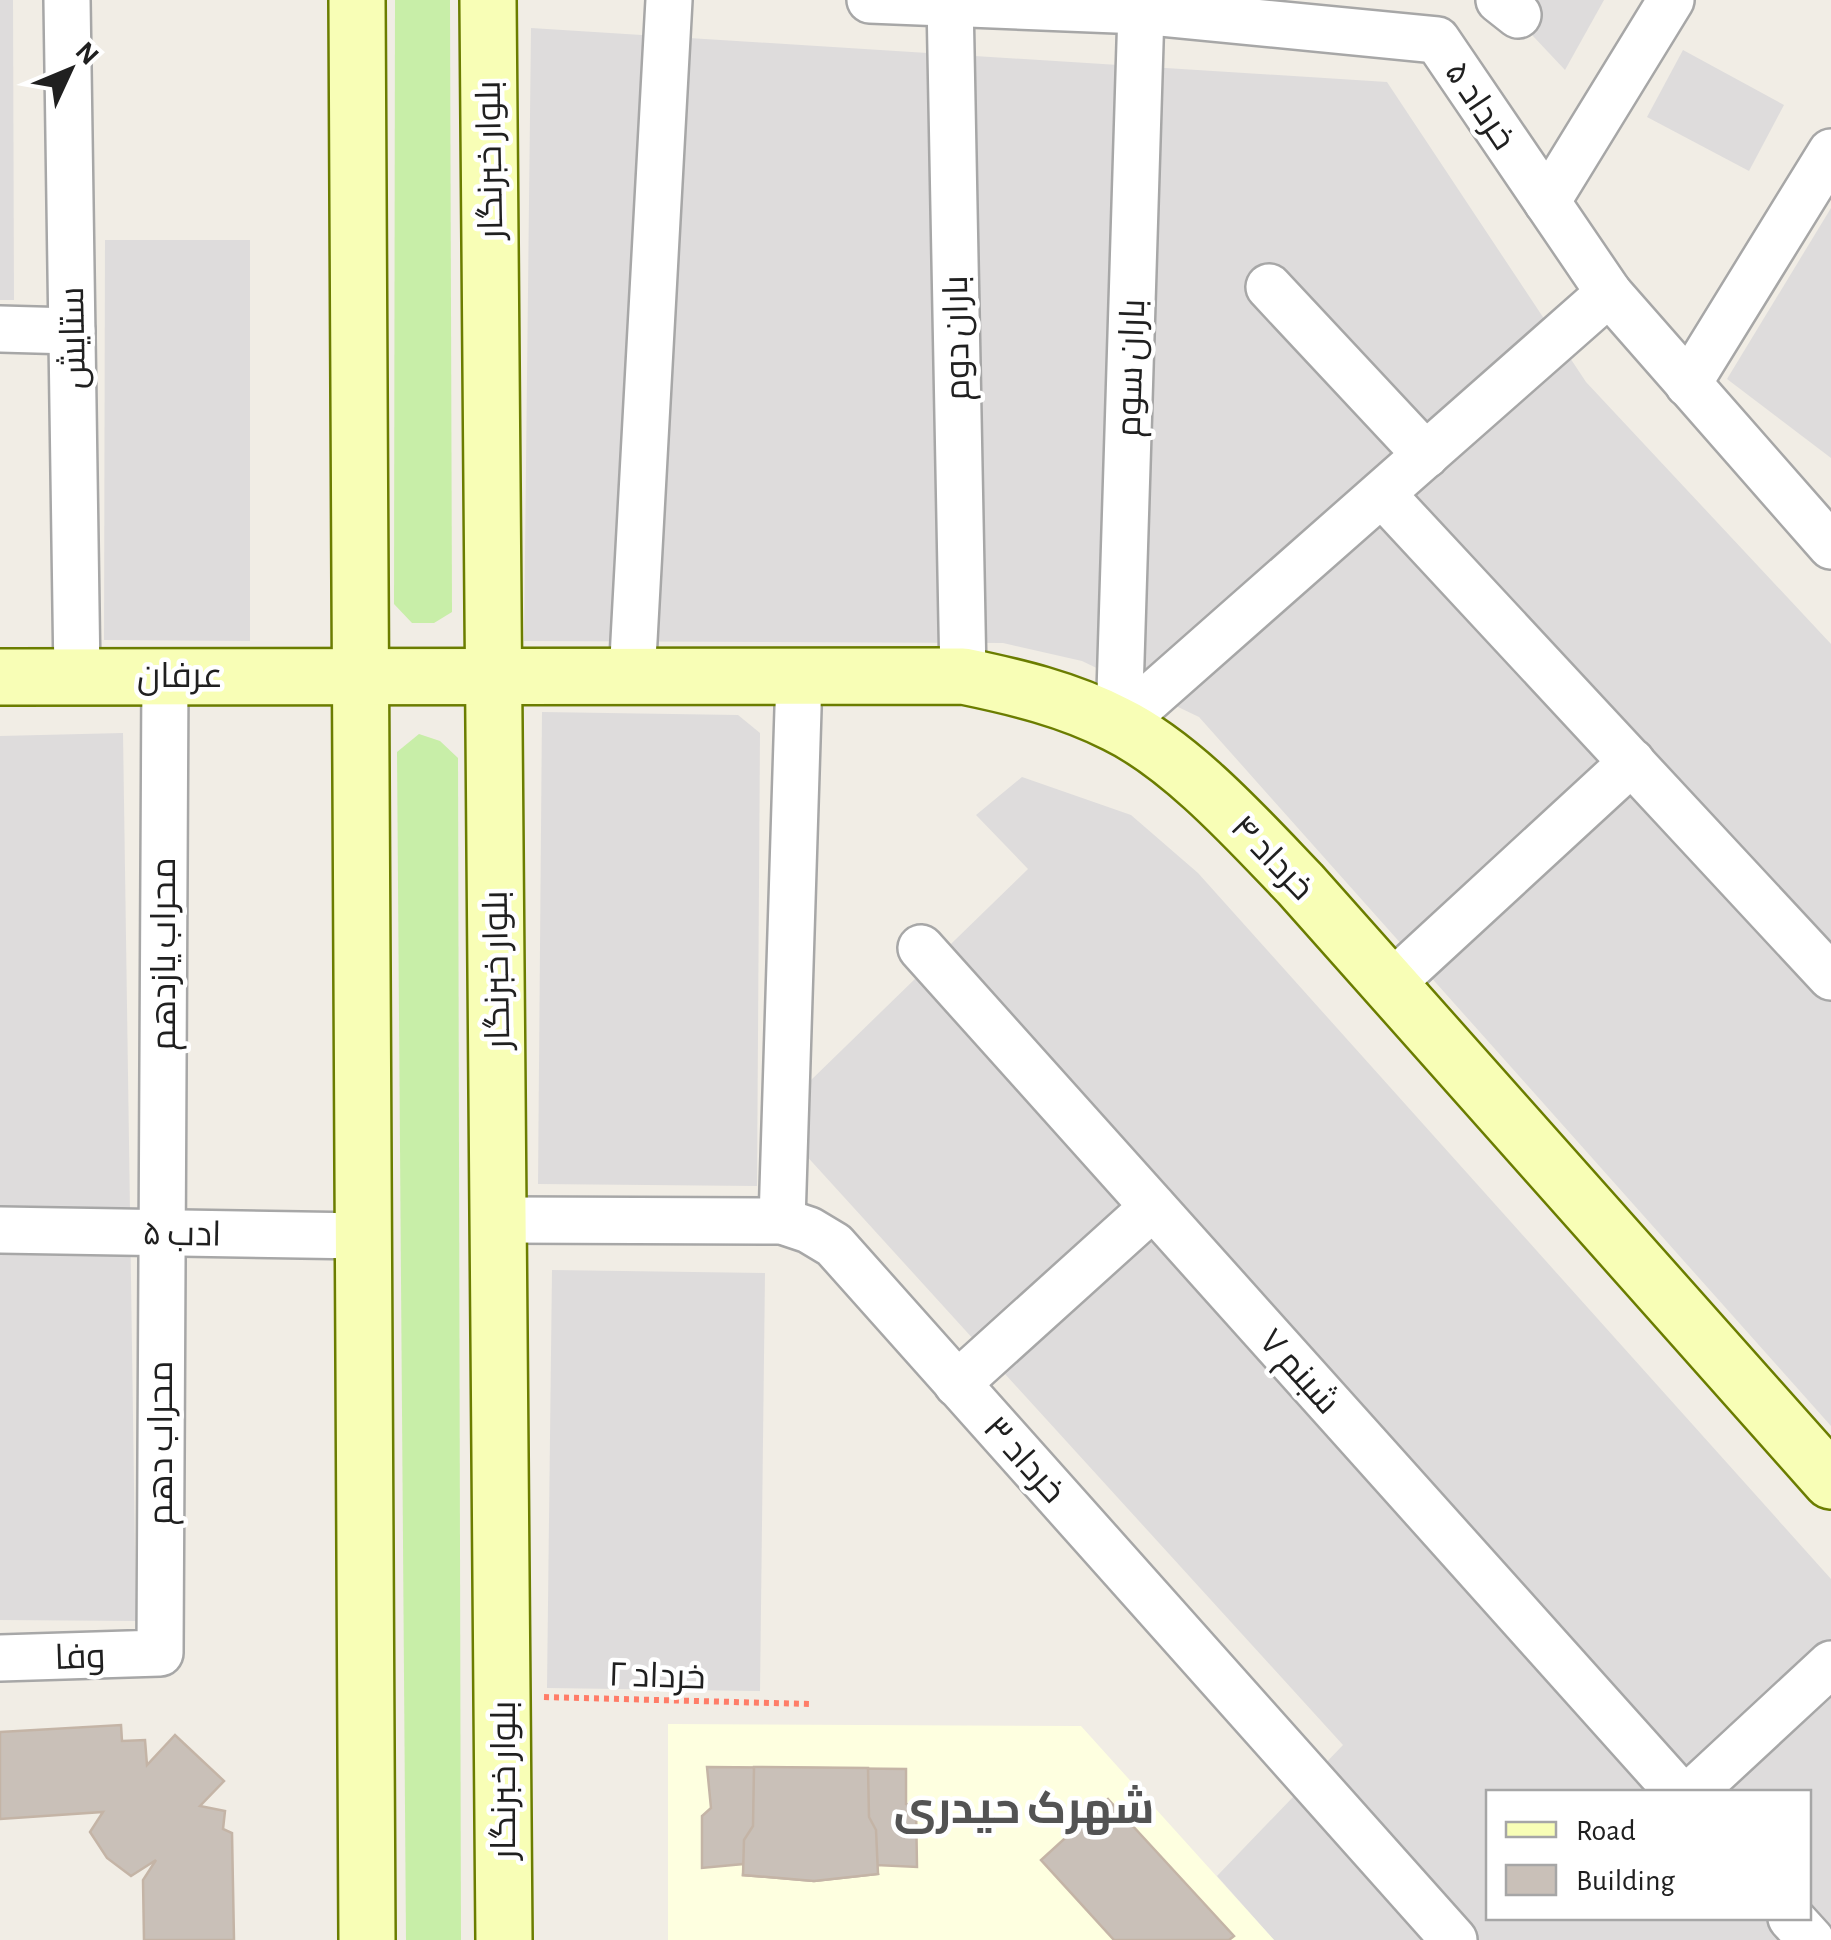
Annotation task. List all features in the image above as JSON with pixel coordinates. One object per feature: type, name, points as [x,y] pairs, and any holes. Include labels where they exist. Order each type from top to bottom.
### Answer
[{"type":"main road","points":[[357,0],[367,1940]]},
{"type":"main road","name":"بلوار خبرنگار","points":[[488,0],[504,1940]]},
{"type":"main road","name":"عرفان","points":[[0,678],[360,674],[494,678]]},
{"type":"main road","name":"خرداد ۴","points":[[494,678],[963,676],[1040,692],[1119,725],[1217,798],[1390,984],[1831,1481]]},
{"type":"street","name":"ستایش","points":[[68,0],[77,676]]},
{"type":"street","points":[[632,677],[669,0]]},
{"type":"street","name":"خرداد ۵","points":[[870,0],[1341,16],[1438,40],[1609,294],[1828,537]]},
{"type":"street","points":[[1546,202],[1606,112],[1670,0]]},
{"type":"street","name":"باران دوم","points":[[950,2],[963,676]]},
{"type":"street","name":"باران سوم","points":[[1119,725],[1141,11]]},
{"type":"street","points":[[1688,384],[1831,152]]},
{"type":"street","points":[[1269,286],[1426,454]]},
{"type":"street","points":[[1119,725],[1609,294]]},
{"type":"street","points":[[0,329],[72,332]]},
{"type":"street","points":[[1382,494],[1831,977]]},
{"type":"street","name":"محراب یازدهم","points":[[161,1233],[165,675]]},
{"type":"street","points":[[782,1221],[799,676]]},
{"type":"street","points":[[1390,984],[1632,762]]},
{"type":"street","name":"شبنم ۷","points":[[921,948],[1676,1790]]},
{"type":"street","points":[[957,1384],[1153,1207]]},
{"type":"street","name":"خرداد ۳","points":[[498,1220],[782,1221],[834,1245],[1449,1934]]},
{"type":"street","name":"ادب ۵","points":[[0,1230],[364,1236]]},
{"type":"street","name":"محراب دهم","points":[[160,1653],[161,1233]]},
{"type":"street","name":"وفا","points":[[0,1658],[160,1653]]},
{"type":"street","points":[[1694,1790],[1831,1664]]},
{"type":"street","points":[[1792,1920],[1811,1940]]},
{"type":"path","name":"خرداد ۲","points":[[502,1696],[810,1704]]},
{"type":"shaded area","points":[[0,0],[13,0],[14,300],[0,300]]},
{"type":"shaded area","points":[[1499,0],[1604,0],[1565,70]]},
{"type":"shaded area","points":[[531,28],[1387,82],[1586,382],[1831,644],[1831,1426],[1199,717],[1082,661],[1003,643],[524,641]]},
{"type":"shaded area","points":[[1683,50],[1784,105],[1749,171],[1647,117]]},
{"type":"shaded area","points":[[1831,208],[1831,458],[1727,379]]},
{"type":"shaded area","points":[[105,240],[250,240],[250,641],[104,640]]},
{"type":"shaded area","points":[[542,712],[738,715],[760,733],[757,1186],[538,1184]]},
{"type":"shaded area","points":[[123,733],[136,1621],[0,1620],[0,736]]},
{"type":"shaded area","points":[[1022,777],[1131,815],[1198,873],[1831,1579],[1831,1940],[1274,1940],[1217,1876],[1343,1745],[772,1118],[1028,869],[976,815]]},
{"type":"shaded area","points":[[552,1270],[765,1273],[760,1691],[547,1688]]},
{"type":"shaded area","points":[[668,1724],[1081,1726],[1274,1940],[668,1940]]},
{"type":"green space","points":[[395,0],[450,0],[452,612],[434,623],[412,623],[394,604]]},
{"type":"green space","points":[[419,734],[440,741],[458,758],[461,1940],[406,1940],[397,752]]},
{"type":"building","points":[[121,1725],[122,1741],[145,1740],[147,1765],[175,1735],[224,1781],[200,1806],[225,1811],[223,1829],[232,1833],[234,1940],[144,1940],[143,1880],[156,1860],[131,1876],[107,1858],[90,1832],[103,1812],[0,1819],[0,1732]]},
{"type":"building","points":[[707,1767],[906,1769],[906,1804],[916,1806],[917,1867],[876,1865],[878,1874],[814,1881],[743,1875],[744,1864],[702,1868],[702,1816],[711,1808]]},
{"type":"building","points":[[754,1767],[868,1768],[869,1817],[876,1830],[878,1874],[814,1881],[743,1875],[744,1840],[753,1826]]},
{"type":"building","points":[[1108,1799],[1234,1936],[1229,1940],[1114,1940],[1041,1860]]},
{"type":"district","name":"شهرک حیدری","points":[[1024,1807]]}]
